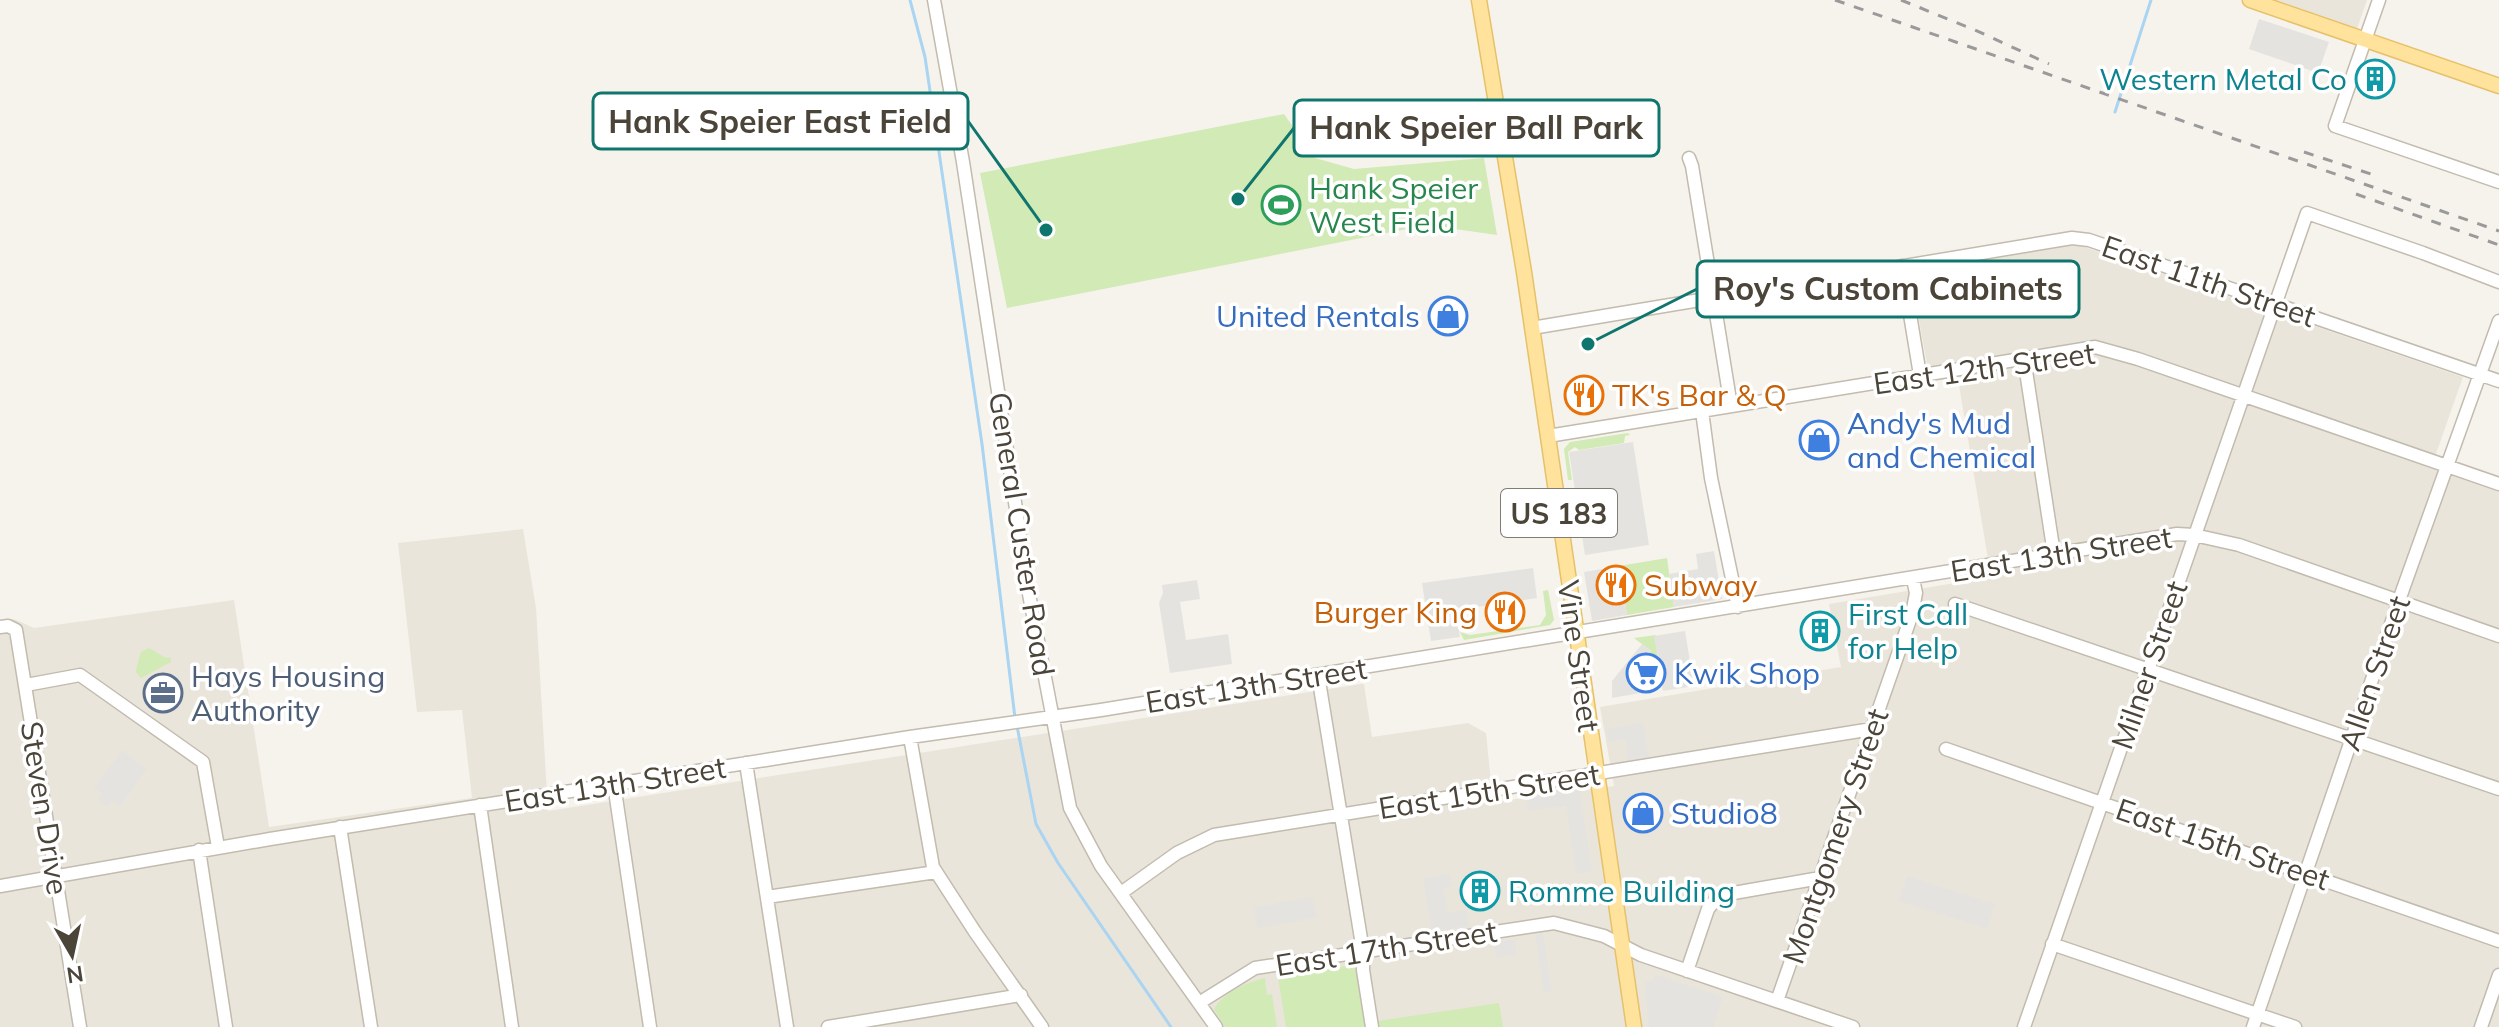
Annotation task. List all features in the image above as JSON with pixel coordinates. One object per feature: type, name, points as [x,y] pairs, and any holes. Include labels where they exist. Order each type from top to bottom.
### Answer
[{"type":"main road","name":"Vine Street","points":[[1479,0],[1532,328],[1634,1027]]},
{"type":"main road","points":[[2250,0],[2499,86]]},
{"type":"street","name":"General Custer Road","points":[[934,0],[963,162],[1029,594],[1070,808],[1101,866],[1216,1027]]},
{"type":"street","points":[[2379,0],[2335,126],[2499,182]]},
{"type":"street","points":[[1689,158],[1731,406]]},
{"type":"street","name":"Milner Street","points":[[2024,1027],[2307,213],[2499,282]]},
{"type":"street","name":"East 11th Street","points":[[1532,328],[2072,238],[2089,240],[2499,381]]},
{"type":"street","points":[[1902,266],[1920,375]]},
{"type":"street","name":"Allen Street","points":[[2255,1021],[2499,321]]},
{"type":"street","name":"East 12th Street","points":[[1548,436],[2095,347],[2138,359],[2499,484]]},
{"type":"street","points":[[2024,358],[2054,554]]},
{"type":"street","points":[[1702,411],[1711,478],[1738,607]]},
{"type":"street","name":"East 13th Street","points":[[0,886],[340,827],[1576,634],[2177,534],[2239,545],[2499,636]]},
{"type":"street","name":"Montgomery Street","points":[[1777,1001],[1916,602],[1913,579]]},
{"type":"street","points":[[1955,604],[2499,789]]},
{"type":"street","name":"Steven Drive","points":[[0,627],[8,626],[16,630],[80,1027]]},
{"type":"street","points":[[26,685],[80,675],[203,762],[218,847]]},
{"type":"street","points":[[1318,675],[1343,815],[1372,1027]]},
{"type":"street","name":"East 15th Street","points":[[1121,893],[1177,853],[1214,835],[1872,729]]},
{"type":"street","points":[[910,737],[936,872],[1042,1027]]},
{"type":"street","name":"East 15th Street","points":[[1946,749],[2499,941]]},
{"type":"street","points":[[746,763],[787,1027]]},
{"type":"street","points":[[614,784],[650,1027]]},
{"type":"street","points":[[480,805],[512,1027]]},
{"type":"street","points":[[340,827],[371,1027]]},
{"type":"street","points":[[199,850],[226,1027]]},
{"type":"street","points":[[767,897],[936,872]]},
{"type":"street","points":[[1687,971],[1708,909],[1716,899],[1728,894],[1820,878]]},
{"type":"street","name":"East 17th Street","points":[[1199,1003],[1255,968],[1554,923],[1604,936],[1623,947],[1687,971],[1853,1027]]},
{"type":"street","points":[[2052,944],[2255,1021],[2295,1027]]},
{"type":"street","points":[[2481,1027],[2499,975]]},
{"type":"street","points":[[828,1027],[1021,995]]},
{"type":"shaded area","points":[[2276,0],[2367,0],[2357,29]]},
{"type":"shaded area","points":[[2259,19],[2329,42],[2318,73],[2249,49]]},
{"type":"shaded area","points":[[2076,244],[2463,377],[2431,468],[2499,491],[2499,1027],[0,1027],[0,621],[14,619],[34,628],[234,600],[269,827],[472,798],[462,710],[417,712],[398,543],[523,529],[536,608],[548,811],[1361,684],[1364,684],[1372,737],[1468,723],[1486,733],[1493,802],[1614,786],[1600,707],[1841,667],[1829,604],[1991,577],[1958,379],[1930,381],[1910,270]]},
{"type":"shaded area","points":[[1633,442],[1649,545],[1585,555],[1569,452]]},
{"type":"shaded area","points":[[1714,551],[1722,599],[1674,607],[1669,574],[1698,569],[1696,554]]},
{"type":"shaded area","points":[[1619,566],[1627,615],[1592,621],[1584,572]]},
{"type":"shaded area","points":[[1533,568],[1537,598],[1456,610],[1460,637],[1431,641],[1422,583]]},
{"type":"shaded area","points":[[1197,580],[1200,599],[1180,602],[1186,640],[1228,634],[1232,664],[1170,673],[1159,603],[1162,585]]},
{"type":"shaded area","points":[[1685,631],[1694,686],[1663,691],[1654,636]]},
{"type":"shaded area","points":[[1642,644],[1651,651],[1630,681],[1646,692],[1612,698],[1612,681]]},
{"type":"shaded area","points":[[1643,722],[1649,758],[1628,761],[1626,739],[1608,742],[1606,729]]},
{"type":"shaded area","points":[[122,750],[147,769],[120,806],[113,801],[107,807],[98,800],[102,794],[94,787]]},
{"type":"shaded area","points":[[1579,786],[1592,871],[1576,874],[1566,806],[1527,811],[1528,795]]},
{"type":"shaded area","points":[[1450,873],[1452,886],[1443,888],[1448,913],[1466,910],[1469,926],[1432,932],[1423,878]]},
{"type":"shaded area","points":[[1907,876],[1995,904],[1987,929],[1899,901]]},
{"type":"shaded area","points":[[1313,897],[1317,918],[1257,928],[1254,907]]},
{"type":"shaded area","points":[[1543,933],[1552,991],[1544,992],[1535,934]]},
{"type":"shaded area","points":[[1515,939],[1517,955],[1496,958],[1494,942]]},
{"type":"shaded area","points":[[1656,975],[1723,997],[1713,1027],[1649,1027],[1645,982]]},
{"type":"green space","points":[[1284,114],[1315,158],[1354,169],[1484,158],[1497,235],[1427,225],[1007,308],[980,173]]},
{"type":"green space","points":[[1630,435],[1625,436],[1624,443],[1579,450],[1575,447],[1568,452],[1572,480],[1568,480],[1564,449],[1570,442]]},
{"type":"green space","points":[[1667,558],[1674,607],[1627,615],[1619,566]]},
{"type":"green space","points":[[1548,590],[1554,620],[1550,625],[1464,640],[1460,632],[1470,635],[1540,625],[1546,615],[1543,591]]},
{"type":"green space","points":[[1656,635],[1662,668],[1647,657],[1651,651],[1634,638]]},
{"type":"green space","points":[[149,648],[171,658],[171,662],[141,678],[136,672],[138,662],[141,652]]},
{"type":"green space","points":[[1355,967],[1365,1027],[1286,1027],[1278,977]]},
{"type":"green space","points":[[1265,978],[1267,995],[1272,994],[1277,1027],[1225,1027],[1214,1009],[1218,1003],[1236,989]]},
{"type":"green space","points":[[1499,1003],[1503,1027],[1372,1027],[1371,1022]]},
{"type":"waterway","points":[[910,0],[925,57],[982,444],[1015,718]]},
{"type":"waterway","points":[[2115,112],[2151,0]]},
{"type":"waterway","points":[[1017,726],[1036,824],[1058,863],[1171,1027]]},
{"type":"railway","points":[[1835,0],[2499,231]]},
{"type":"railway","points":[[1901,0],[2049,64]]},
{"type":"railway","points":[[2304,152],[2377,176]]},
{"type":"railway","points":[[2356,194],[2499,245]]},
{"type":"place","name":"Western Metal Co","points":[[2375,79]]},
{"type":"place","name":"Hank Speier Ball Park","points":[[1238,199]]},
{"type":"place","name":"Hank Speier West Field","points":[[1281,205]]},
{"type":"place","name":"Hank Speier East Field","points":[[1046,230]]},
{"type":"place","name":"United Rentals","points":[[1448,316]]},
{"type":"place","name":"Roy's Custom Cabinets","points":[[1588,344]]},
{"type":"place","name":"TK's Bar & Q","points":[[1584,395]]},
{"type":"place","name":"Andy's Mud and Chemical","points":[[1819,440]]},
{"type":"place","name":"Subway","points":[[1616,585]]},
{"type":"place","name":"Burger King","points":[[1505,612]]},
{"type":"place","name":"First Call for Help","points":[[1820,631]]},
{"type":"place","name":"Kwik Shop","points":[[1646,673]]},
{"type":"place","name":"Hays Housing Authority","points":[[163,693]]},
{"type":"place","name":"Studio8","points":[[1643,813]]},
{"type":"place","name":"Romme Building","points":[[1480,891]]}]
